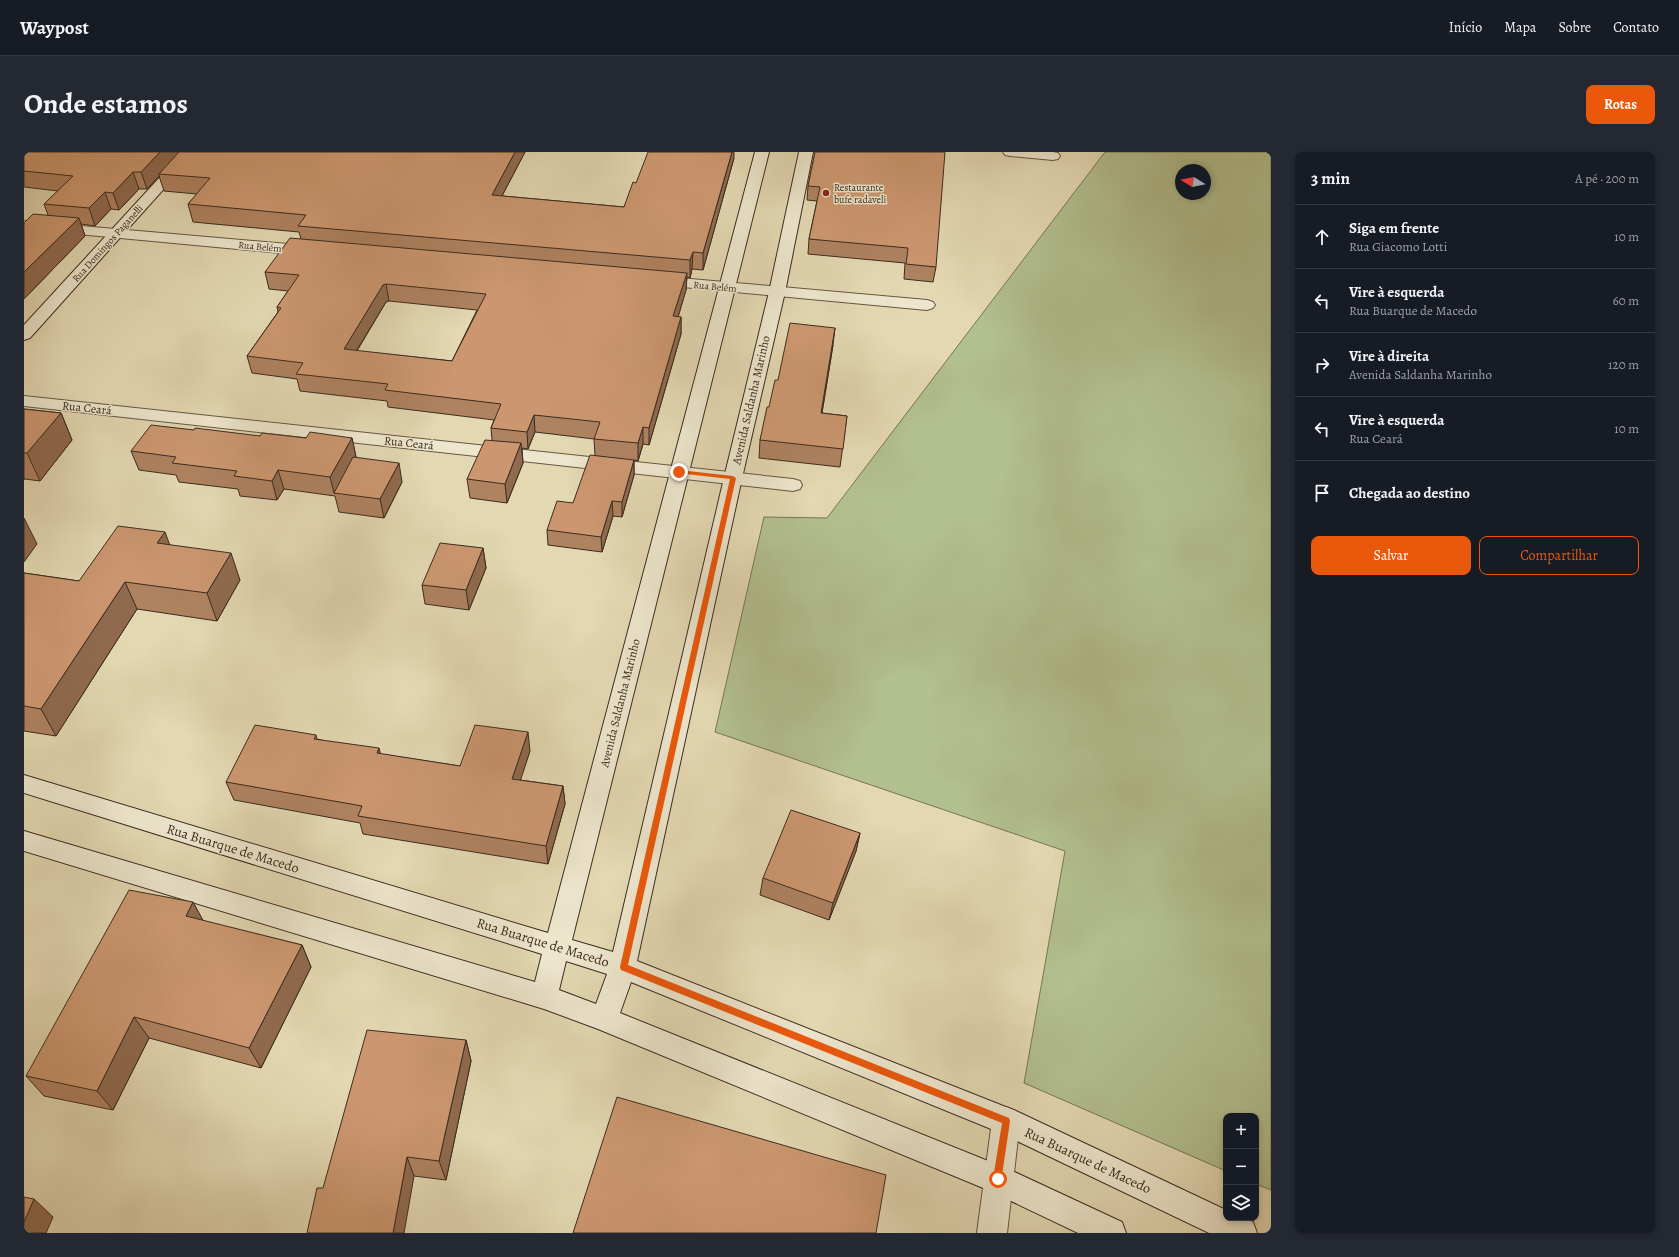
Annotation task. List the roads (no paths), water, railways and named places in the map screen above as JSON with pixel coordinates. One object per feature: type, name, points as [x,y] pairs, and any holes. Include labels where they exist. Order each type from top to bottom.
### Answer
[{"type":"street","name":"Rua Domingos Paganelli","points":[[24,335],[190,152]]},
{"type":"street","name":"Avenida Saldanha Marinho","points":[[544,997],[762,152]]},
{"type":"street","name":"Avenida Saldanha Marinho","points":[[604,1020],[623,967],[733,478],[777,292],[806,152]]},
{"type":"street","points":[[1010,152],[1053,156]]},
{"type":"street","name":"Rua Belém","points":[[24,225],[330,252]]},
{"type":"street","name":"Rua Belém","points":[[640,279],[927,305]]},
{"type":"street","name":"Rua Ceará","points":[[24,401],[793,485]]},
{"type":"street","name":"Rua Buarque de Macedo","points":[[24,784],[623,967],[1006,1121],[1242,1233]]},
{"type":"street","points":[[24,841],[544,997],[998,1179],[1111,1233]]},
{"type":"street","points":[[992,1233],[1006,1121]]},
{"type":"place","name":"Restaurante bufe radaveli","points":[[826,193]]}]
